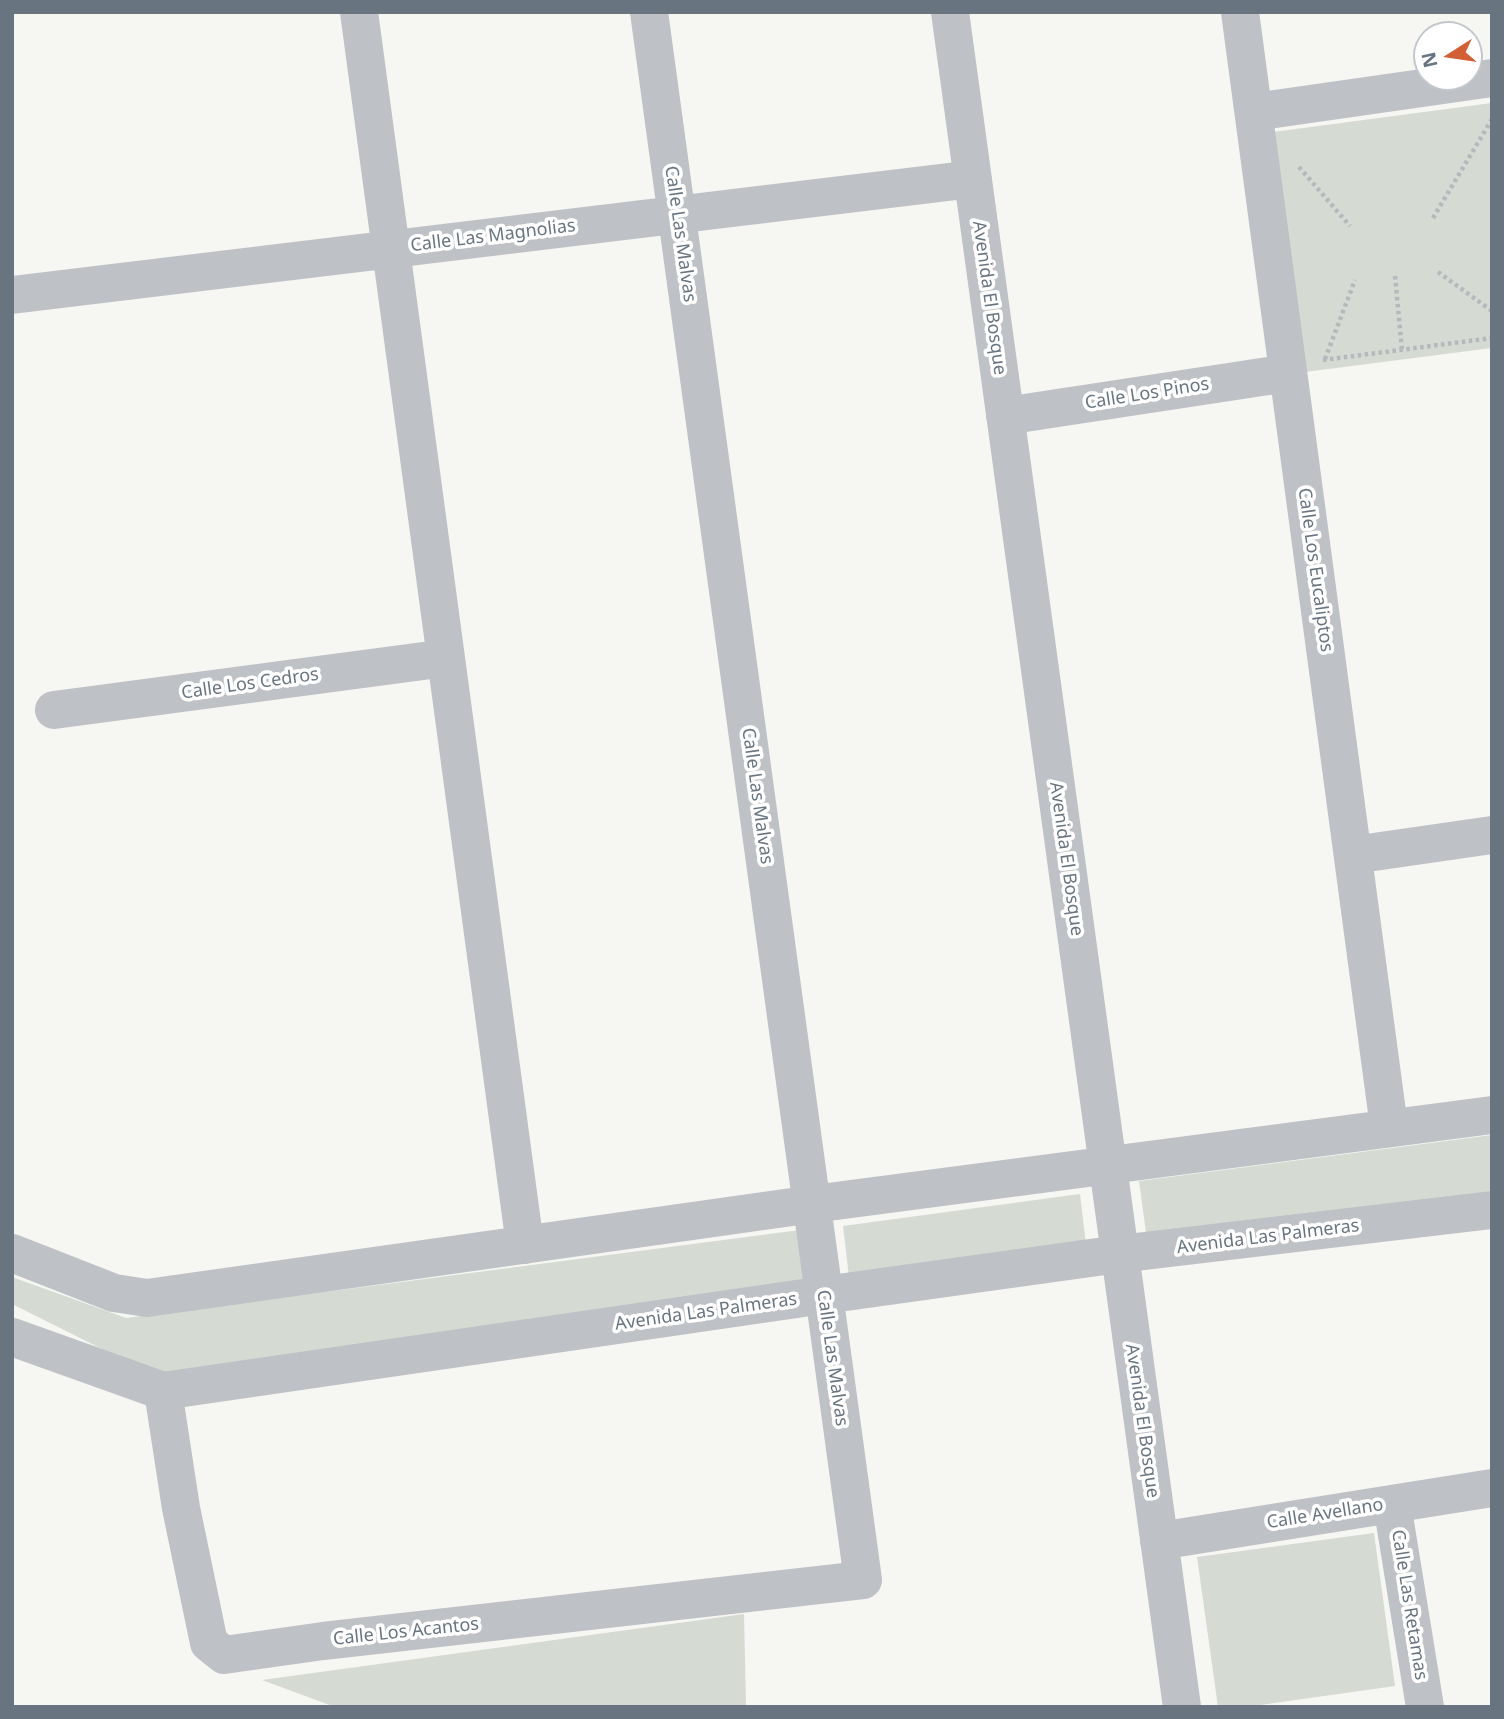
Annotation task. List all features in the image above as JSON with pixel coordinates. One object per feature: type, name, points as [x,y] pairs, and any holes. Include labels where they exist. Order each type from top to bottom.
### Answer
[{"type":"street","points":[[359,12],[525,1245]]},
{"type":"street","name":"Calle Las Malvas","points":[[649,12],[863,1580]]},
{"type":"street","name":"Avenida El Bosque","points":[[950,12],[1182,1707]]},
{"type":"street","name":"Calle Los Eucaliptos","points":[[1240,12],[1259,155],[1301,367],[1353,855],[1389,1127]]},
{"type":"street","points":[[1254,112],[1492,78]]},
{"type":"street","name":"Calle Las Magnolias","points":[[12,295],[973,179]]},
{"type":"street","name":"Calle Los Pinos","points":[[1006,416],[1301,367]]},
{"type":"street","name":"Calle Los Cedros","points":[[54,710],[446,658]]},
{"type":"street","points":[[1353,855],[1492,835]]},
{"type":"street","points":[[12,1253],[114,1293],[147,1298],[813,1204],[1492,1115]]},
{"type":"street","name":"Avenida Las Palmeras","points":[[12,1336],[163,1391],[824,1294],[1119,1254],[1492,1210]]},
{"type":"street","name":"Calle Los Acantos","points":[[163,1391],[180,1508],[209,1643],[224,1655],[323,1641],[863,1580]]},
{"type":"street","name":"Calle Avellano","points":[[1159,1541],[1492,1488]]},
{"type":"street","name":"Calle Las Retamas","points":[[1392,1504],[1425,1707]]},
{"type":"path","points":[[1433,218],[1492,119]]},
{"type":"path","points":[[1259,155],[1287,153],[1350,226]]},
{"type":"path","points":[[1438,272],[1492,311]]},
{"type":"path","points":[[1395,276],[1402,349]]},
{"type":"path","points":[[1325,359],[1355,280]]},
{"type":"path","points":[[1301,367],[1325,359],[1492,338]]},
{"type":"shaded area","points":[[1492,103],[1492,348],[1305,372],[1273,132]]},
{"type":"shaded area","points":[[1492,1135],[1492,1195],[1147,1240],[1139,1181]]},
{"type":"shaded area","points":[[1080,1194],[1086,1245],[849,1277],[843,1226]]},
{"type":"shaded area","points":[[800,1230],[807,1282],[156,1376],[12,1304],[12,1277],[126,1318]]},
{"type":"shaded area","points":[[1374,1533],[1395,1686],[1246,1707],[1218,1707],[1197,1557]]},
{"type":"shaded area","points":[[744,1614],[746,1707],[335,1707],[262,1680]]}]
